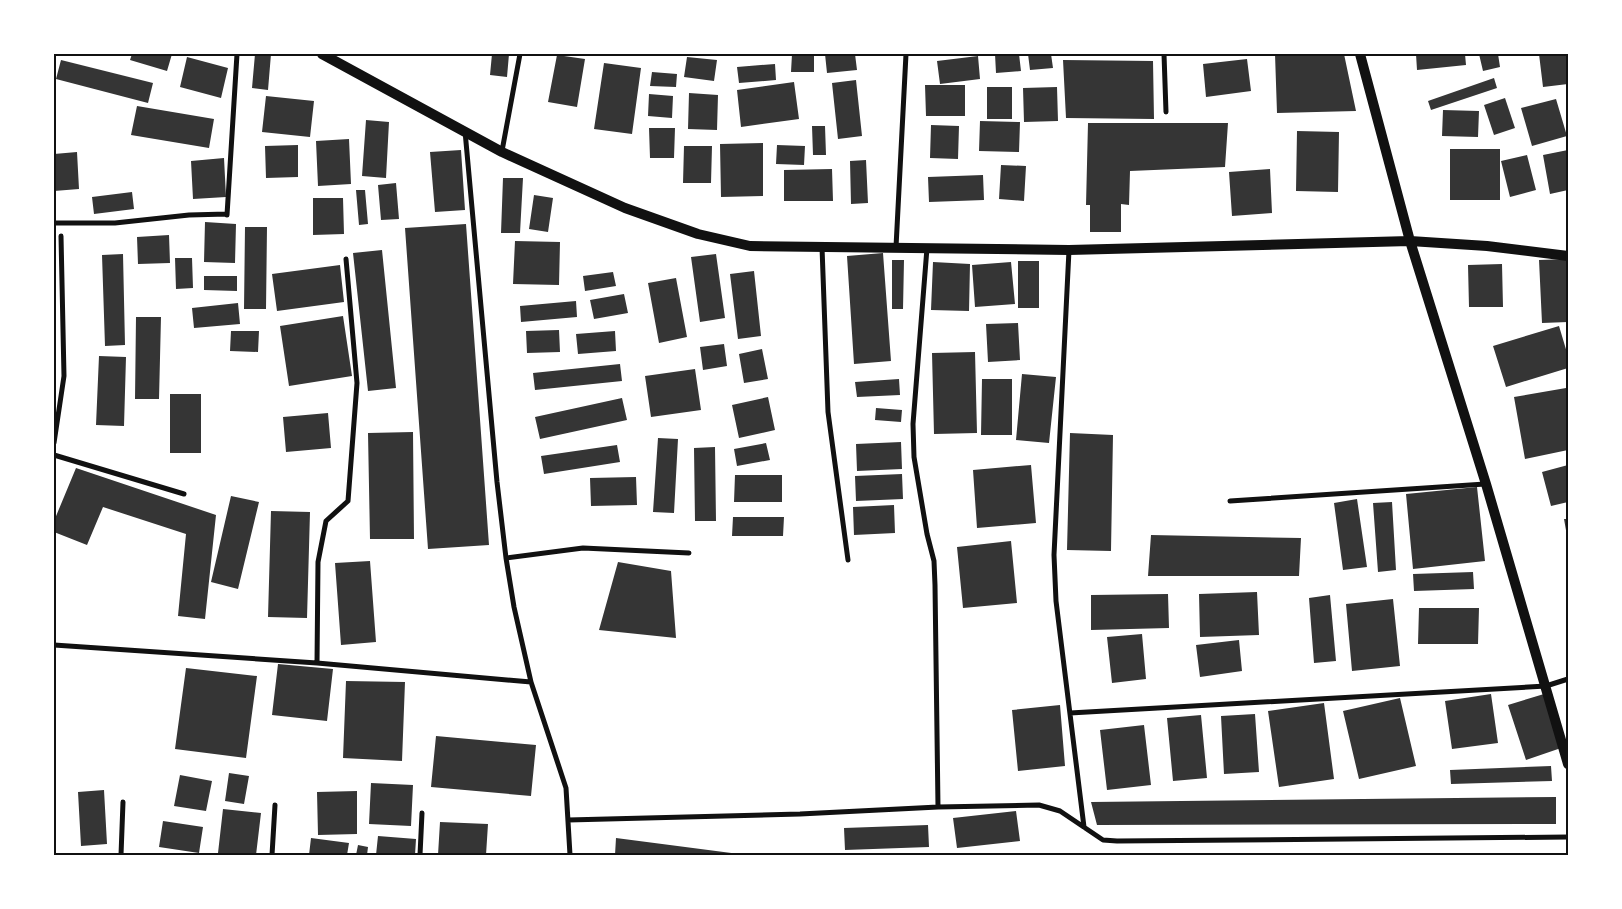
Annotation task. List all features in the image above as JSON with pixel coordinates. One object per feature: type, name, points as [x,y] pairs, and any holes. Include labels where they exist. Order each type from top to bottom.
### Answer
[{"type":"main road","points":[[322,54],[502,152],[625,208],[698,234],[750,246],[1069,250],[1410,241],[1487,246],[1568,256]]},
{"type":"main road","points":[[1360,54],[1410,241],[1486,484],[1568,764]]},
{"type":"street","points":[[54,223],[115,223],[189,215],[227,215],[237,54]]},
{"type":"street","points":[[502,152],[520,54]]},
{"type":"street","points":[[896,247],[906,54]]},
{"type":"street","points":[[1164,54],[1166,112]]},
{"type":"street","points":[[465,131],[496,472],[506,558],[514,607],[531,682],[566,788],[570,855]]},
{"type":"street","points":[[54,443],[64,376],[61,236]]},
{"type":"street","points":[[822,246],[828,412],[848,560]]},
{"type":"street","points":[[927,247],[913,424],[914,457],[934,569],[938,808]]},
{"type":"street","points":[[1069,250],[1054,555],[1056,601],[1084,827]]},
{"type":"street","points":[[317,663],[318,562],[326,521],[348,501],[355,412],[357,383],[346,259]]},
{"type":"street","points":[[54,455],[184,494]]},
{"type":"street","points":[[1230,501],[1486,484]]},
{"type":"street","points":[[506,558],[583,548],[690,553]]},
{"type":"street","points":[[54,644],[317,663],[531,682]]},
{"type":"street","points":[[1070,713],[1546,686],[1568,679]]},
{"type":"street","points":[[121,855],[123,802]]},
{"type":"street","points":[[272,855],[275,805]]},
{"type":"street","points":[[568,820],[1039,805],[1060,811],[1103,840],[1117,841],[1568,837]]},
{"type":"street","points":[[420,855],[422,813]]},
{"type":"building","points":[[132,54],[172,54],[167,71],[130,60]]},
{"type":"building","points":[[255,54],[271,54],[268,90],[252,88]]},
{"type":"building","points":[[492,54],[509,54],[507,77],[490,75]]},
{"type":"building","points":[[792,54],[814,54],[814,72],[791,72]]},
{"type":"building","points":[[825,54],[855,54],[857,70],[827,73]]},
{"type":"building","points":[[995,54],[1019,54],[1021,71],[996,73]]},
{"type":"building","points":[[1028,54],[1051,54],[1053,68],[1030,70]]},
{"type":"building","points":[[1275,54],[1344,54],[1356,111],[1277,113]]},
{"type":"building","points":[[1416,54],[1465,54],[1466,65],[1417,70]]},
{"type":"building","points":[[1479,54],[1498,54],[1500,67],[1483,71]]},
{"type":"building","points":[[1539,54],[1568,54],[1568,84],[1543,87]]},
{"type":"building","points":[[557,55],[585,59],[577,107],[548,102]]},
{"type":"building","points":[[978,56],[980,79],[940,84],[937,61]]},
{"type":"building","points":[[187,57],[228,68],[221,98],[180,87]]},
{"type":"building","points":[[687,57],[717,60],[714,81],[684,77]]},
{"type":"building","points":[[1247,59],[1251,91],[1206,97],[1203,64]]},
{"type":"building","points":[[61,60],[153,83],[148,103],[56,79]]},
{"type":"building","points":[[1063,60],[1153,61],[1154,119],[1066,118]]},
{"type":"building","points":[[604,63],[641,68],[632,134],[594,129]]},
{"type":"building","points":[[775,64],[776,80],[739,83],[737,67]]},
{"type":"building","points":[[652,72],[677,74],[676,87],[650,86]]},
{"type":"building","points":[[1494,78],[1497,88],[1431,110],[1428,101]]},
{"type":"building","points":[[856,80],[862,136],[838,139],[832,83]]},
{"type":"building","points":[[794,82],[799,119],[741,127],[737,90]]},
{"type":"building","points":[[925,85],[965,85],[965,116],[926,116]]},
{"type":"building","points":[[987,87],[1012,87],[1012,119],[987,119]]},
{"type":"building","points":[[1057,87],[1058,121],[1024,122],[1023,88]]},
{"type":"building","points":[[689,93],[718,95],[717,130],[688,129]]},
{"type":"building","points":[[649,94],[673,96],[672,118],[648,116]]},
{"type":"building","points":[[266,96],[314,101],[310,137],[262,132]]},
{"type":"building","points":[[1505,98],[1515,128],[1494,135],[1484,105]]},
{"type":"building","points":[[1556,99],[1567,136],[1532,146],[1521,108]]},
{"type":"building","points":[[137,106],[214,119],[209,148],[131,135]]},
{"type":"building","points":[[1443,110],[1479,111],[1478,137],[1442,136]]},
{"type":"building","points":[[366,120],[389,122],[386,178],[362,176]]},
{"type":"building","points":[[980,121],[1020,122],[1019,152],[979,151]]},
{"type":"building","points":[[1088,123],[1228,123],[1225,167],[1130,171],[1129,205],[1121,204],[1121,232],[1090,232],[1090,205],[1086,205]]},
{"type":"building","points":[[931,125],[959,126],[958,159],[930,158]]},
{"type":"building","points":[[812,126],[825,126],[826,155],[813,155]]},
{"type":"building","points":[[649,128],[675,128],[674,158],[650,158]]},
{"type":"building","points":[[1297,131],[1339,132],[1338,192],[1296,191]]},
{"type":"building","points":[[349,139],[351,184],[318,186],[316,141]]},
{"type":"building","points":[[763,143],[763,196],[721,197],[720,144]]},
{"type":"building","points":[[298,145],[298,177],[266,178],[265,146]]},
{"type":"building","points":[[777,145],[805,146],[804,165],[776,164]]},
{"type":"building","points":[[684,146],[712,146],[711,183],[683,183]]},
{"type":"building","points":[[1450,149],[1500,149],[1500,200],[1450,200]]},
{"type":"building","points":[[461,150],[465,210],[435,212],[430,152]]},
{"type":"building","points":[[1568,150],[1568,190],[1550,194],[1543,155]]},
{"type":"building","points":[[77,152],[79,189],[54,191],[54,154]]},
{"type":"building","points":[[1527,155],[1536,190],[1510,197],[1501,161]]},
{"type":"building","points":[[224,158],[226,197],[193,199],[191,161]]},
{"type":"building","points":[[866,160],[868,203],[851,204],[850,161]]},
{"type":"building","points":[[1001,165],[1026,166],[1024,201],[999,199]]},
{"type":"building","points":[[832,169],[833,201],[784,201],[784,170]]},
{"type":"building","points":[[1270,169],[1272,213],[1232,216],[1229,172]]},
{"type":"building","points":[[983,175],[984,200],[929,202],[928,177]]},
{"type":"building","points":[[503,178],[523,178],[520,233],[501,233]]},
{"type":"building","points":[[396,183],[399,219],[381,220],[378,185]]},
{"type":"building","points":[[356,190],[365,190],[368,224],[359,225]]},
{"type":"building","points":[[132,192],[134,209],[94,214],[92,197]]},
{"type":"building","points":[[534,195],[553,198],[548,232],[529,229]]},
{"type":"building","points":[[313,198],[343,198],[344,234],[313,235]]},
{"type":"building","points":[[205,222],[236,224],[235,263],[204,262]]},
{"type":"building","points":[[466,224],[489,545],[428,549],[405,228]]},
{"type":"building","points":[[245,227],[267,227],[266,309],[244,309]]},
{"type":"building","points":[[169,235],[170,263],[138,264],[137,237]]},
{"type":"building","points":[[515,241],[560,242],[559,285],[513,284]]},
{"type":"building","points":[[382,250],[396,388],[368,391],[353,253]]},
{"type":"building","points":[[883,253],[891,361],[854,364],[847,256]]},
{"type":"building","points":[[123,254],[125,345],[105,346],[102,255]]},
{"type":"building","points":[[716,254],[725,318],[700,322],[691,257]]},
{"type":"building","points":[[175,258],[192,258],[193,288],[176,289]]},
{"type":"building","points":[[1568,259],[1568,322],[1542,323],[1539,260]]},
{"type":"building","points":[[892,260],[904,260],[903,309],[892,309]]},
{"type":"building","points":[[1018,261],[1039,261],[1039,308],[1018,308]]},
{"type":"building","points":[[933,262],[970,264],[969,311],[931,310]]},
{"type":"building","points":[[1011,262],[1015,304],[975,307],[972,265]]},
{"type":"building","points":[[1502,264],[1503,307],[1469,307],[1468,265]]},
{"type":"building","points":[[340,265],[344,302],[277,311],[272,274]]},
{"type":"building","points":[[754,271],[761,336],[738,339],[730,274]]},
{"type":"building","points":[[613,272],[616,286],[585,291],[583,276]]},
{"type":"building","points":[[204,276],[237,276],[237,291],[204,290]]},
{"type":"building","points":[[676,278],[687,337],[659,343],[648,283]]},
{"type":"building","points":[[624,294],[628,313],[594,319],[590,300]]},
{"type":"building","points":[[576,301],[577,317],[521,322],[520,306]]},
{"type":"building","points":[[238,303],[240,324],[194,328],[192,308]]},
{"type":"building","points":[[343,316],[352,376],[289,386],[280,326]]},
{"type":"building","points":[[136,317],[161,317],[159,399],[135,399]]},
{"type":"building","points":[[1018,323],[1020,360],[988,362],[986,324]]},
{"type":"building","points":[[1559,326],[1568,356],[1568,368],[1506,387],[1493,346]]},
{"type":"building","points":[[559,330],[560,352],[527,353],[526,331]]},
{"type":"building","points":[[231,331],[259,331],[258,352],[230,351]]},
{"type":"building","points":[[615,331],[616,351],[578,354],[576,334]]},
{"type":"building","points":[[724,344],[727,366],[703,370],[700,347]]},
{"type":"building","points":[[762,349],[768,379],[744,383],[739,354]]},
{"type":"building","points":[[975,352],[977,433],[934,434],[932,353]]},
{"type":"building","points":[[99,356],[126,357],[124,426],[96,425]]},
{"type":"building","points":[[620,364],[622,381],[535,390],[533,373]]},
{"type":"building","points":[[695,369],[701,410],[651,417],[645,376]]},
{"type":"building","points":[[1022,374],[1056,377],[1049,443],[1016,440]]},
{"type":"building","points":[[899,379],[900,395],[857,397],[855,382]]},
{"type":"building","points":[[982,379],[1012,379],[1012,435],[981,435]]},
{"type":"building","points":[[1566,388],[1568,401],[1568,450],[1525,459],[1514,397]]},
{"type":"building","points":[[170,394],[201,394],[201,453],[170,453]]},
{"type":"building","points":[[768,397],[775,430],[739,438],[732,405]]},
{"type":"building","points":[[622,398],[627,420],[540,439],[535,417]]},
{"type":"building","points":[[876,408],[902,410],[901,422],[875,420]]},
{"type":"building","points":[[328,413],[331,448],[286,452],[283,417]]},
{"type":"building","points":[[413,432],[414,539],[370,539],[368,433]]},
{"type":"building","points":[[1070,433],[1113,435],[1111,551],[1067,550]]},
{"type":"building","points":[[658,438],[678,439],[674,513],[653,512]]},
{"type":"building","points":[[901,442],[902,469],[857,471],[856,444]]},
{"type":"building","points":[[766,443],[770,460],[737,466],[734,449]]},
{"type":"building","points":[[617,445],[620,462],[544,474],[541,456]]},
{"type":"building","points":[[715,447],[716,521],[695,521],[694,448]]},
{"type":"building","points":[[1031,465],[1036,523],[977,528],[973,470]]},
{"type":"building","points":[[1568,465],[1568,502],[1551,506],[1542,472]]},
{"type":"building","points":[[76,468],[216,515],[205,619],[178,616],[186,534],[103,507],[87,545],[54,532],[54,521]]},
{"type":"building","points":[[902,474],[903,499],[856,501],[855,476]]},
{"type":"building","points":[[735,475],[782,475],[782,502],[734,502]]},
{"type":"building","points":[[636,477],[637,505],[591,506],[590,478]]},
{"type":"building","points":[[1477,487],[1485,561],[1413,569],[1406,494]]},
{"type":"building","points":[[231,496],[259,502],[238,589],[211,582]]},
{"type":"building","points":[[1357,499],[1367,567],[1343,570],[1334,503]]},
{"type":"building","points":[[1392,502],[1396,570],[1378,572],[1373,503]]},
{"type":"building","points":[[894,505],[895,533],[854,535],[853,507]]},
{"type":"building","points":[[271,511],[310,512],[307,618],[268,617]]},
{"type":"building","points":[[733,517],[784,517],[783,536],[732,536]]},
{"type":"building","points":[[1564,519],[1568,519],[1568,536],[1567,536]]},
{"type":"building","points":[[1151,535],[1301,538],[1299,576],[1148,576]]},
{"type":"building","points":[[1011,541],[1017,603],[963,608],[957,547]]},
{"type":"building","points":[[370,561],[376,642],[341,645],[335,563]]},
{"type":"building","points":[[618,562],[671,571],[676,638],[599,630]]},
{"type":"building","points":[[1473,572],[1474,589],[1414,591],[1413,574]]},
{"type":"building","points":[[1257,592],[1259,635],[1200,637],[1199,594]]},
{"type":"building","points":[[1168,594],[1169,628],[1091,630],[1091,595]]},
{"type":"building","points":[[1330,595],[1336,661],[1314,663],[1309,598]]},
{"type":"building","points":[[1393,599],[1400,666],[1352,671],[1346,604]]},
{"type":"building","points":[[1419,608],[1479,608],[1478,644],[1418,644]]},
{"type":"building","points":[[1142,634],[1146,679],[1112,683],[1107,637]]},
{"type":"building","points":[[1239,640],[1242,671],[1200,677],[1196,645]]},
{"type":"building","points":[[278,664],[333,669],[327,721],[272,715]]},
{"type":"building","points":[[186,668],[257,676],[246,758],[175,749]]},
{"type":"building","points":[[346,681],[405,682],[402,761],[343,758]]},
{"type":"building","points":[[1491,694],[1498,743],[1452,749],[1445,701]]},
{"type":"building","points":[[1544,694],[1561,748],[1526,760],[1508,705]]},
{"type":"building","points":[[1400,698],[1416,766],[1359,779],[1343,711]]},
{"type":"building","points":[[1324,703],[1334,779],[1279,787],[1268,711]]},
{"type":"building","points":[[1060,705],[1065,766],[1018,771],[1012,710]]},
{"type":"building","points":[[1255,714],[1259,772],[1224,774],[1221,716]]},
{"type":"building","points":[[1201,715],[1207,778],[1173,781],[1167,718]]},
{"type":"building","points":[[1144,725],[1151,785],[1107,790],[1100,730]]},
{"type":"building","points":[[436,736],[536,745],[531,796],[431,787]]},
{"type":"building","points":[[1551,766],[1552,781],[1451,784],[1450,770]]},
{"type":"building","points":[[229,773],[249,776],[244,804],[225,801]]},
{"type":"building","points":[[180,775],[212,781],[206,811],[174,806]]},
{"type":"building","points":[[371,783],[413,785],[411,826],[369,824]]},
{"type":"building","points":[[104,790],[107,844],[81,846],[78,792]]},
{"type":"building","points":[[357,791],[357,834],[318,835],[317,792]]},
{"type":"building","points":[[1556,797],[1556,824],[1097,825],[1091,802]]},
{"type":"building","points":[[223,809],[261,813],[256,855],[218,853]]},
{"type":"building","points":[[1016,811],[1020,841],[957,848],[953,818]]},
{"type":"building","points":[[163,821],[203,827],[199,853],[159,847]]},
{"type":"building","points":[[440,822],[488,824],[486,855],[438,855]]},
{"type":"building","points":[[928,825],[929,847],[845,850],[844,828]]},
{"type":"building","points":[[378,836],[416,839],[415,855],[376,855]]},
{"type":"building","points":[[311,838],[349,843],[347,855],[309,855]]},
{"type":"building","points":[[616,838],[739,854],[739,855],[615,855]]},
{"type":"building","points":[[358,845],[368,847],[367,855],[356,855]]}]
